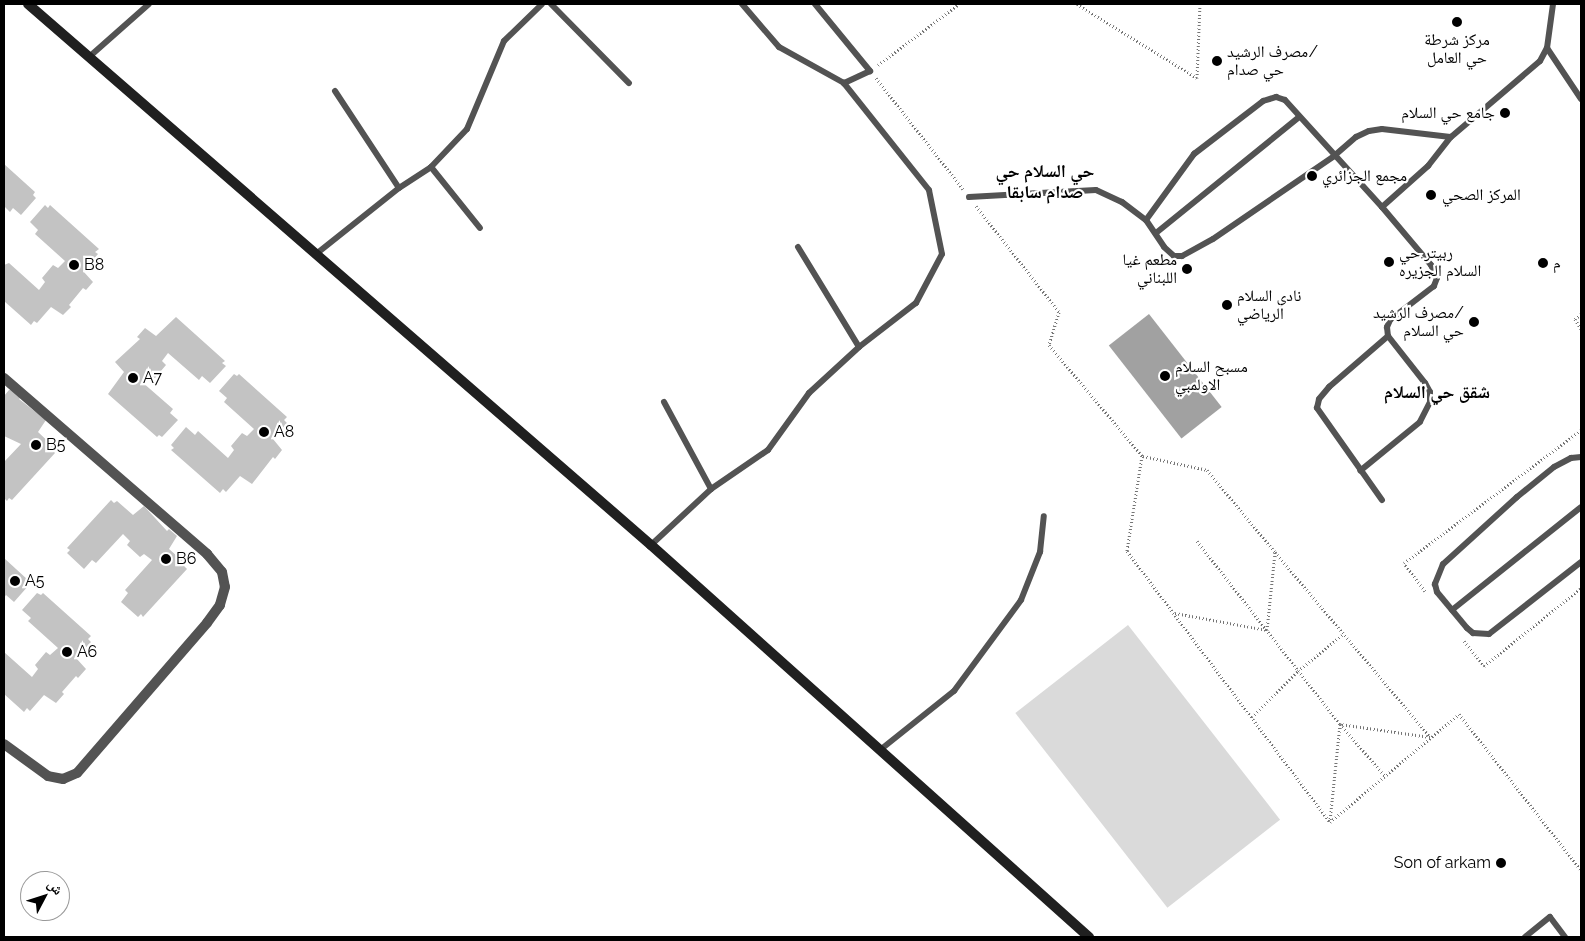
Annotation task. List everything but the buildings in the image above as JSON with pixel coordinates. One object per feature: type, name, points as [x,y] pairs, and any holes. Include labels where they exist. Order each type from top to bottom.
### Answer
[{"type":"street","points":[[28,4],[651,545],[1089,937]]},
{"type":"street","points":[[4,378],[207,554],[222,572],[225,587],[220,604],[207,623],[76,773],[63,779],[48,776],[4,744]]},
{"type":"lane","points":[[89,57],[149,4]]},
{"type":"lane","points":[[316,254],[399,188],[431,167],[467,129],[504,41],[542,4]]},
{"type":"lane","points":[[551,4],[629,83]]},
{"type":"lane","points":[[651,545],[711,488],[768,450],[809,393],[859,347],[916,304],[942,254],[929,190],[844,83],[779,47],[742,4]]},
{"type":"lane","points":[[815,4],[870,71],[844,83]]},
{"type":"lane","points":[[1382,207],[1428,166],[1451,137],[1540,61],[1547,48],[1553,4]]},
{"type":"lane","points":[[1547,48],[1581,99]]},
{"type":"lane","points":[[335,91],[399,188]]},
{"type":"lane","points":[[1146,220],[1194,154],[1263,101],[1276,97],[1285,100],[1382,207],[1431,265],[1437,278],[1434,286],[1390,320],[1387,327],[1388,336],[1425,383],[1430,392],[1430,402],[1420,422],[1360,471]]},
{"type":"lane","points":[[1156,233],[1300,117]]},
{"type":"lane","points":[[969,197],[1096,190],[1122,202],[1146,220],[1164,247],[1174,256],[1194,251],[1334,156],[1356,137],[1369,131],[1382,129],[1451,137]]},
{"type":"lane","points":[[431,167],[480,228]]},
{"type":"lane","points":[[798,247],[859,347]]},
{"type":"lane","points":[[1382,500],[1317,408],[1319,399],[1388,336]]},
{"type":"lane","points":[[664,402],[711,488]]},
{"type":"lane","points":[[1581,457],[1571,458],[1554,467],[1443,564],[1435,584],[1452,610],[1473,633],[1489,634],[1581,562]]},
{"type":"lane","points":[[1452,610],[1581,507]]},
{"type":"lane","points":[[880,750],[954,691],[1021,600],[1040,552],[1044,516]]},
{"type":"lane","points":[[1525,937],[1550,917],[1565,937]]},
{"type":"path","points":[[959,4],[870,71],[1059,312],[1049,345],[1142,456],[1207,470],[1342,634],[1430,737]]},
{"type":"path","points":[[1077,4],[1197,78],[1200,4]]},
{"type":"path","points":[[1581,314],[1575,319],[1581,329]]},
{"type":"path","points":[[1427,593],[1404,563],[1581,430]]},
{"type":"path","points":[[1142,456],[1127,551],[1330,822]]},
{"type":"path","points":[[1197,541],[1340,724],[1385,776]]},
{"type":"path","points":[[1267,630],[1275,552]]},
{"type":"path","points":[[1461,637],[1484,666],[1581,588]]},
{"type":"path","points":[[1174,613],[1267,630]]},
{"type":"path","points":[[1252,718],[1298,671],[1342,634]]},
{"type":"path","points":[[1330,822],[1459,714],[1581,870]]},
{"type":"path","points":[[1340,724],[1430,737]]},
{"type":"path","points":[[1330,822],[1340,724]]},
{"type":"shaded area","name":"مسبح السلام الاولمبي","points":[[1149,314],[1222,407],[1181,438],[1109,345]]},
{"type":"shaded area","points":[[1128,625],[1280,820],[1167,908],[1015,713]]},
{"type":"place","name":"مركز شرطة حي العامل","points":[[1457,22]]},
{"type":"place","name":"مصرف الرشيد/ حي صدام","points":[[1217,61]]},
{"type":"place","name":"جامع حي السلام","points":[[1505,113]]},
{"type":"place","name":"مجمع الجزائري","points":[[1312,176]]},
{"type":"place","name":"المركز الصحي","points":[[1431,195]]},
{"type":"place","name":"ربيتر حي السلام الجزيره","points":[[1389,262]]},
{"type":"place","name":"م","points":[[1543,263]]},
{"type":"place","name":"B8","points":[[74,265]]},
{"type":"place","name":"مطعم غيا اللبناني","points":[[1187,269]]},
{"type":"place","name":"نادي السلام الرياضي","points":[[1227,305]]},
{"type":"place","name":"مصرف الرشيد/ حي السلام","points":[[1474,322]]},
{"type":"place","name":"مسبح السلام الاولمبي","points":[[1165,376]]},
{"type":"place","name":"A7","points":[[133,378]]},
{"type":"place","name":"A8","points":[[264,432]]},
{"type":"place","name":"B5","points":[[36,445]]},
{"type":"place","name":"B6","points":[[166,559]]},
{"type":"place","name":"A5","points":[[15,581]]},
{"type":"place","name":"A6","points":[[67,652]]},
{"type":"place","name":"Son of arkam","points":[[1501,863]]},
{"type":"district","name":"حي السلام حي صدام سابقا","points":[[1045,182]]},
{"type":"district","name":"شقق حي السلام","points":[[1437,392]]}]
